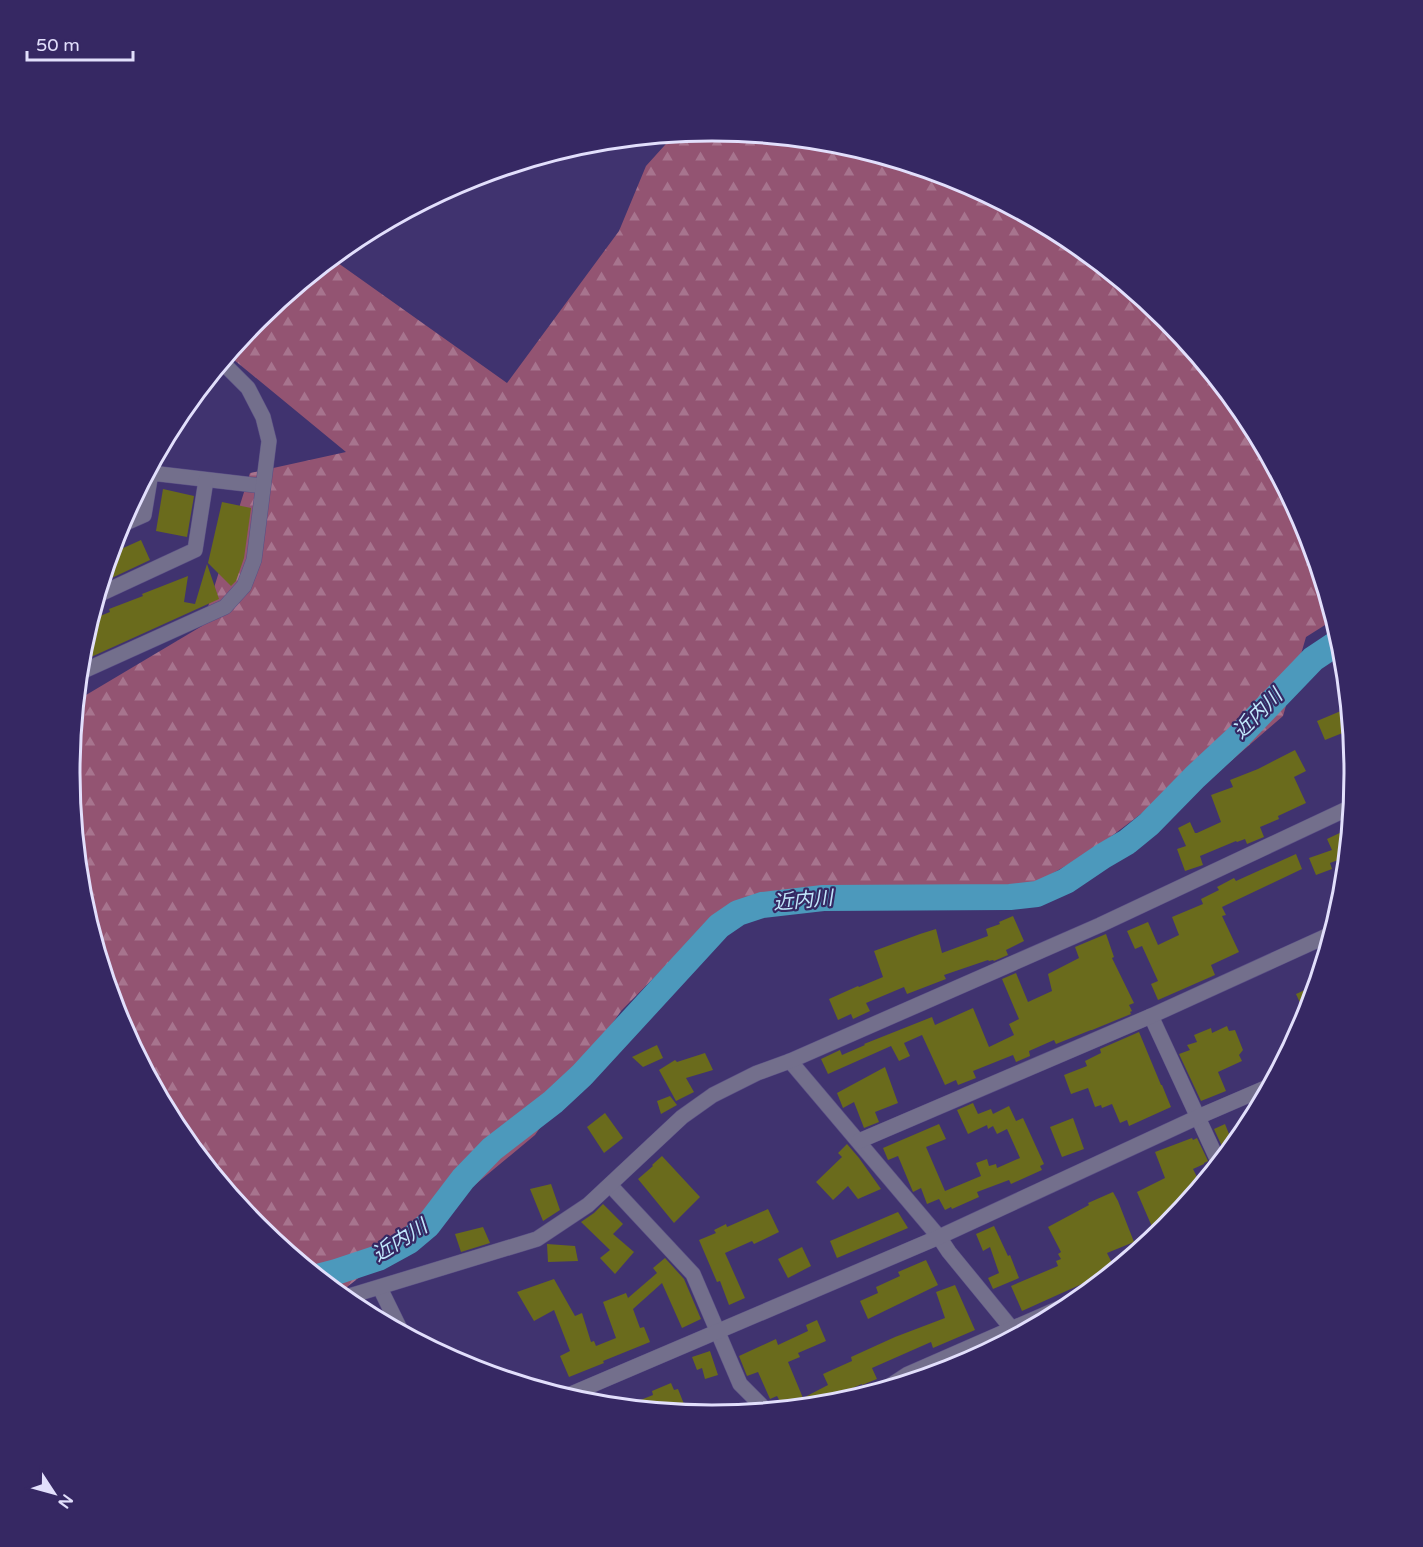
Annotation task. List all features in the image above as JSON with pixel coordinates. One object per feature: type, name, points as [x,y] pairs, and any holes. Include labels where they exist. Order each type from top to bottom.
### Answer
[{"type":"street","points":[[89,668],[225,606],[244,586],[254,561],[269,441],[263,417],[248,388],[227,367]]},
{"type":"street","points":[[155,474],[263,486]]},
{"type":"street","points":[[107,591],[195,550],[206,480]]},
{"type":"street","points":[[134,520],[144,515],[149,487]]},
{"type":"street","points":[[354,1295],[537,1239],[588,1205],[682,1117],[713,1095],[757,1073],[790,1061],[1100,925],[1342,811]]},
{"type":"street","points":[[859,1141],[1151,1016],[1322,938]]},
{"type":"street","points":[[1151,1016],[1215,1155]]},
{"type":"street","points":[[790,1061],[939,1237],[1012,1329]]},
{"type":"street","points":[[584,1392],[939,1237],[1258,1091]]},
{"type":"street","points":[[609,1185],[693,1274],[740,1384],[759,1403]]},
{"type":"street","points":[[380,1288],[397,1322]]},
{"type":"street","points":[[908,1374],[969,1350]]},
{"type":"green space","points":[[712,141],[753,143],[835,154],[915,175],[953,190],[1028,226],[1063,248],[1128,298],[1158,327],[1187,357],[1237,422],[1278,494],[1295,532],[1310,570],[1325,625],[1306,637],[1283,716],[1209,780],[1150,807],[1092,851],[1032,885],[835,885],[712,919],[621,1011],[535,1135],[345,1288],[295,1249],[236,1190],[210,1158],[164,1090],[128,1015],[101,937],[85,856],[80,774],[85,696],[202,626],[250,473],[346,452],[234,360],[295,298],[339,263],[507,383],[619,231],[646,166],[666,143],[670,143]]},
{"type":"building","points":[[163,489],[194,496],[187,537],[156,531]]},
{"type":"building","points":[[222,502],[251,508],[244,558],[236,581],[231,586],[208,563]]},
{"type":"building","points":[[141,540],[150,560],[110,579],[113,570],[121,549]]},
{"type":"building","points":[[207,564],[219,599],[91,657],[100,616],[110,612],[109,609],[188,576],[184,602],[195,604]]},
{"type":"building","points":[[1340,711],[1342,733],[1325,740],[1317,721]]},
{"type":"building","points":[[1295,750],[1306,771],[1294,777],[1306,803],[1260,827],[1264,837],[1247,844],[1245,839],[1236,841],[1200,856],[1203,865],[1185,871],[1177,849],[1186,846],[1178,828],[1190,822],[1197,833],[1221,822],[1211,795],[1233,787],[1230,780]]},
{"type":"building","points":[[1340,833],[1337,860],[1330,863],[1332,869],[1316,875],[1309,858],[1332,850],[1327,839]]},
{"type":"building","points":[[1296,854],[1302,869],[1222,907],[1226,915],[1222,916],[1239,952],[1211,965],[1215,975],[1158,1000],[1151,984],[1158,981],[1142,946],[1135,949],[1127,931],[1148,922],[1158,945],[1179,935],[1172,917],[1203,904],[1201,899],[1219,890],[1217,887]]},
{"type":"building","points":[[1013,916],[1024,941],[1006,950],[1008,955],[944,975],[946,979],[907,994],[904,987],[866,1003],[870,1011],[853,1019],[851,1014],[838,1020],[829,999],[883,977],[874,951],[936,929],[942,953],[988,936],[986,929]]},
{"type":"building","points":[[1106,934],[1114,957],[1112,958],[1134,1003],[1129,1005],[1131,1014],[1056,1044],[1054,1040],[1029,1051],[1030,1056],[1016,1062],[1013,1055],[973,1071],[976,1078],[958,1085],[956,1080],[945,1085],[922,1035],[904,1043],[910,1056],[899,1061],[891,1046],[828,1074],[821,1059],[840,1050],[842,1055],[932,1017],[935,1025],[973,1008],[989,1047],[1014,1035],[1009,1024],[1019,1019],[1002,979],[1016,973],[1028,1002],[1052,991],[1048,974],[1079,958],[1075,947]]},
{"type":"building","points":[[1305,990],[1300,1003],[1296,994]]},
{"type":"building","points":[[1227,1026],[1229,1031],[1235,1030],[1243,1050],[1239,1055],[1242,1061],[1218,1072],[1226,1091],[1201,1101],[1179,1054],[1190,1050],[1187,1045],[1197,1042],[1194,1035],[1211,1028],[1212,1033]]},
{"type":"building","points":[[1139,1032],[1171,1107],[1129,1126],[1127,1120],[1120,1123],[1112,1104],[1102,1108],[1101,1105],[1095,1107],[1088,1088],[1071,1094],[1064,1075],[1087,1066],[1085,1061],[1101,1053],[1100,1049]]},
{"type":"building","points":[[657,1045],[663,1058],[643,1067],[632,1057]]},
{"type":"building","points":[[705,1053],[713,1070],[686,1078],[694,1092],[676,1101],[659,1070],[675,1060],[677,1062]]},
{"type":"building","points":[[885,1067],[898,1103],[875,1112],[879,1122],[864,1128],[854,1102],[843,1108],[837,1093]]},
{"type":"building","points":[[670,1096],[677,1105],[661,1114],[657,1101]]},
{"type":"building","points":[[973,1103],[978,1114],[991,1109],[993,1114],[1009,1106],[1016,1121],[1023,1118],[1044,1164],[1040,1166],[1042,1170],[1011,1184],[1009,1180],[977,1192],[979,1197],[952,1209],[951,1207],[945,1210],[939,1199],[927,1204],[921,1188],[913,1192],[898,1156],[888,1160],[883,1148],[939,1124],[946,1139],[926,1147],[945,1191],[981,1176],[976,1163],[987,1159],[989,1166],[996,1164],[997,1168],[1020,1158],[1007,1129],[997,1134],[993,1126],[988,1129],[987,1125],[968,1134],[957,1110]]},
{"type":"building","points":[[605,1113],[623,1138],[604,1153],[587,1127]]},
{"type":"building","points":[[1073,1118],[1084,1149],[1062,1157],[1050,1127]]},
{"type":"building","points":[[1225,1124],[1229,1134],[1231,1133],[1222,1146],[1214,1129]]},
{"type":"building","points":[[1197,1138],[1208,1161],[1193,1169],[1197,1177],[1152,1226],[1137,1192],[1165,1178],[1155,1152]]},
{"type":"building","points":[[847,1144],[881,1189],[858,1199],[848,1186],[833,1200],[816,1182],[842,1157],[838,1153]]},
{"type":"building","points":[[662,1156],[700,1197],[674,1223],[638,1179]]},
{"type":"building","points":[[551,1184],[560,1210],[543,1221],[530,1189]]},
{"type":"building","points":[[1113,1192],[1134,1242],[1107,1253],[1112,1262],[1087,1282],[1022,1311],[1011,1286],[1058,1266],[1056,1261],[1061,1259],[1058,1254],[1061,1252],[1048,1227],[1089,1205],[1088,1203]]},
{"type":"building","points":[[603,1204],[623,1224],[613,1234],[634,1252],[615,1274],[600,1258],[610,1250],[581,1222]]},
{"type":"building","points":[[768,1209],[779,1232],[754,1244],[752,1241],[725,1253],[745,1298],[729,1305],[720,1281],[717,1282],[699,1240],[716,1233],[714,1230],[726,1224],[727,1227]]},
{"type":"building","points":[[898,1212],[908,1228],[837,1258],[830,1241]]},
{"type":"building","points":[[994,1226],[1008,1256],[1010,1255],[1019,1278],[993,1289],[988,1278],[999,1273],[990,1247],[983,1251],[976,1234]]},
{"type":"building","points":[[483,1227],[490,1243],[461,1252],[455,1234]]},
{"type":"building","points":[[547,1244],[575,1246],[578,1261],[548,1262]]},
{"type":"building","points":[[802,1247],[811,1266],[788,1278],[778,1259]]},
{"type":"building","points":[[665,1258],[684,1279],[701,1319],[682,1328],[662,1283],[633,1309],[640,1328],[644,1327],[650,1342],[569,1377],[560,1356],[570,1351],[554,1310],[534,1321],[517,1292],[554,1279],[575,1316],[582,1313],[591,1342],[594,1341],[596,1346],[616,1338],[603,1302],[626,1293],[628,1298],[657,1273],[653,1268]]},
{"type":"building","points":[[926,1260],[938,1285],[868,1319],[860,1301],[878,1293],[876,1287],[900,1276],[898,1272]]},
{"type":"building","points":[[955,1285],[975,1330],[933,1348],[931,1342],[872,1368],[877,1379],[847,1390],[794,1400],[780,1401],[777,1396],[770,1399],[758,1372],[747,1376],[739,1356],[776,1339],[778,1345],[808,1331],[806,1325],[817,1320],[826,1341],[798,1353],[800,1357],[788,1362],[803,1398],[828,1385],[823,1374],[852,1361],[851,1357],[945,1318],[936,1292]]},
{"type":"building","points":[[710,1351],[718,1375],[705,1379],[702,1368],[697,1370],[692,1357]]},
{"type":"building","points":[[671,1383],[674,1390],[678,1389],[684,1404],[638,1401],[653,1395],[652,1391]]},
{"type":"waterway","name":"近内川","points":[[326,1275],[378,1258],[409,1241],[428,1225],[463,1179],[492,1149],[553,1102],[582,1075],[719,926],[738,913],[762,905],[823,898],[1010,897],[1037,894],[1066,881],[1127,842],[1149,824],[1313,659],[1330,647]]}]
